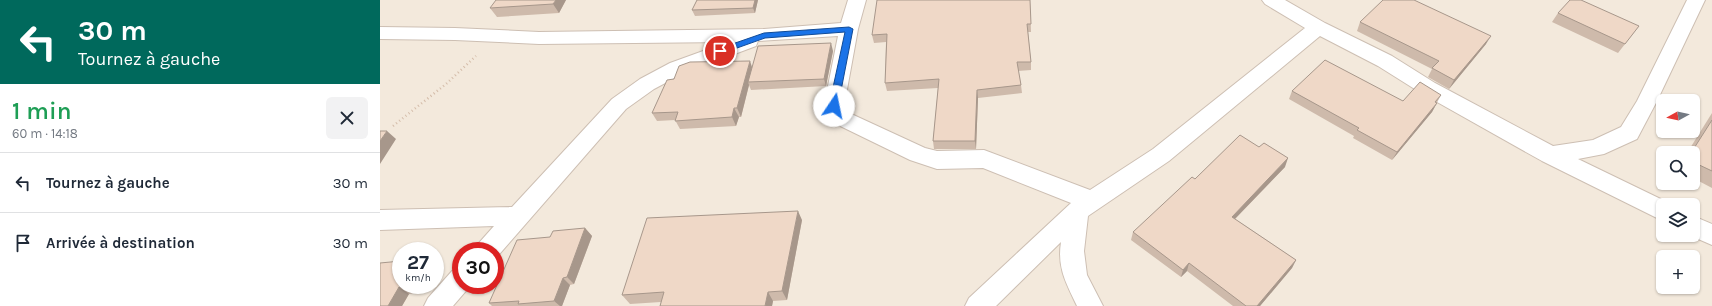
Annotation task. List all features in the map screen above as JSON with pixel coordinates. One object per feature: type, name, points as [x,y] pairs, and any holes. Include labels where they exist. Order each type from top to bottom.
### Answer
[{"type":"street","points":[[857,0],[849,29],[834,106],[839,116],[918,154],[937,160],[984,160],[1084,206]]},
{"type":"street","points":[[1271,0],[1318,27],[1385,61],[1428,88],[1550,155],[1656,208]]},
{"type":"street","points":[[1550,155],[1596,148],[1629,133],[1647,101],[1696,0]]},
{"type":"street","points":[[978,306],[1084,206],[1161,155],[1318,27]]},
{"type":"street","points":[[380,33],[539,38],[764,35],[849,29]]},
{"type":"street","points":[[495,242],[618,104],[647,84],[677,68],[764,35]]},
{"type":"street","points":[[677,68],[689,36]]},
{"type":"street","points":[[1084,206],[1072,251],[1075,276],[1090,306]]},
{"type":"street","points":[[380,220],[520,216]]},
{"type":"street","points":[[1700,229],[1712,235]]},
{"type":"street","points":[[436,306],[452,289]]},
{"type":"path","points":[[393,126],[466,68],[496,36]]},
{"type":"shaded area","points":[[380,0],[1712,0],[1712,306],[380,306]]},
{"type":"building","points":[[496,0],[556,0],[553,4],[490,8]]},
{"type":"building","points":[[697,0],[755,0],[753,8],[692,10]]},
{"type":"building","points":[[877,0],[1030,0],[1031,24],[1027,24],[1031,62],[1017,62],[1021,85],[977,90],[975,141],[933,141],[939,79],[885,83],[887,34],[872,35]]},
{"type":"building","points":[[1383,0],[1414,0],[1491,36],[1454,80],[1432,68],[1439,61],[1360,22]]},
{"type":"building","points":[[1570,0],[1581,0],[1639,26],[1625,44],[1558,13]]},
{"type":"building","points":[[831,43],[824,79],[748,82],[758,46]]},
{"type":"building","points":[[1325,60],[1403,101],[1420,82],[1441,95],[1435,102],[1437,103],[1397,152],[1357,130],[1359,128],[1292,91]]},
{"type":"building","points":[[750,61],[737,108],[734,108],[732,117],[675,121],[678,112],[652,113],[667,80],[674,79],[679,66],[690,62]]},
{"type":"building","points":[[1712,120],[1712,171],[1700,165],[1700,146],[1695,146]]},
{"type":"building","points":[[380,131],[387,131],[380,141]]},
{"type":"building","points":[[1240,135],[1259,147],[1264,143],[1288,158],[1232,217],[1296,260],[1257,306],[1246,306],[1189,263],[1183,270],[1133,232],[1192,177],[1195,179]]},
{"type":"building","points":[[798,211],[782,291],[768,292],[765,306],[660,306],[664,292],[622,295],[647,218]]},
{"type":"building","points":[[585,228],[567,277],[563,278],[554,301],[518,304],[519,301],[489,303],[493,294],[504,294],[504,269],[517,240],[550,237],[553,231]]},
{"type":"building","points":[[392,262],[392,294],[395,294],[388,306],[380,306],[380,263]]},
{"type":"route","points":[[720,51],[764,35],[849,29],[834,106]]}]
